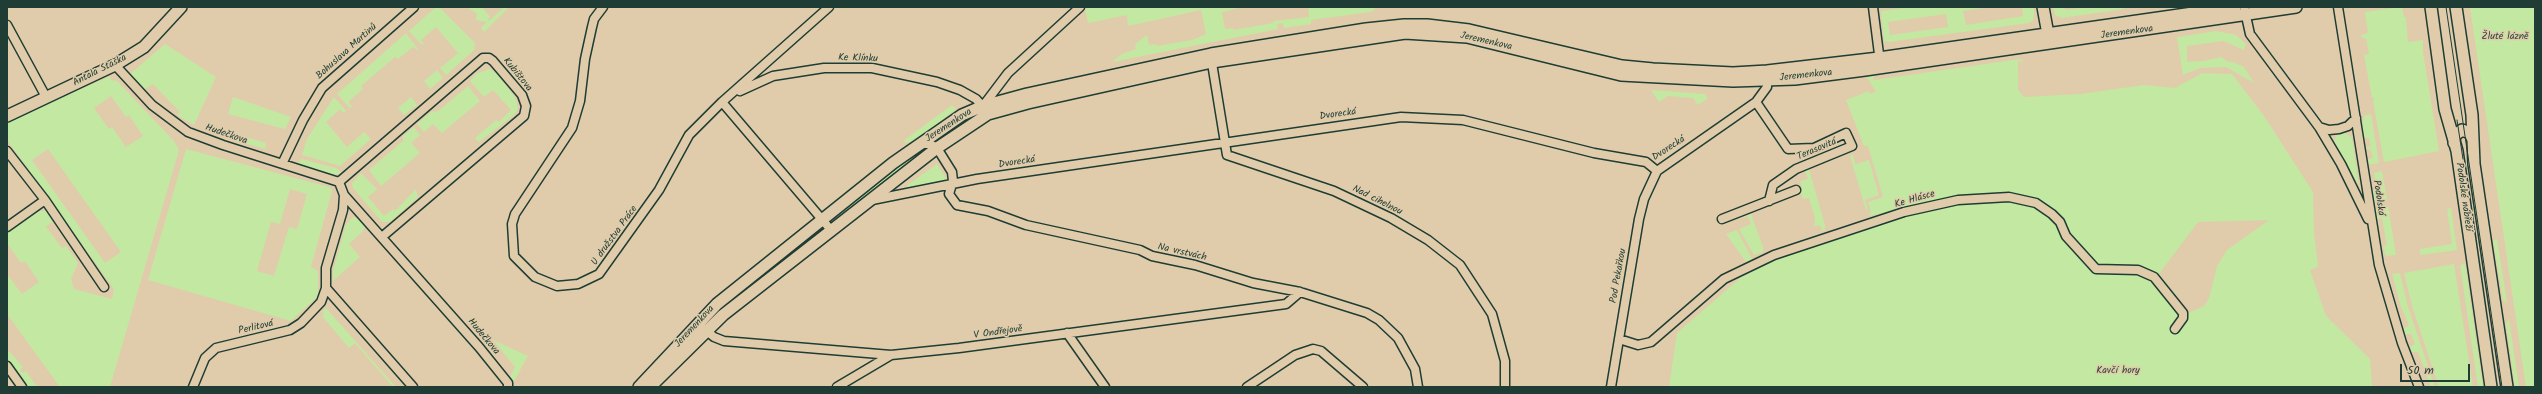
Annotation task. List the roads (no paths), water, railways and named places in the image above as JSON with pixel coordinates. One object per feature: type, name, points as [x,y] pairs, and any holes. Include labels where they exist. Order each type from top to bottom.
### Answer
[{"type":"street","name":"Antala Staška","points":[[7,116],[115,65],[144,47],[180,7]]},
{"type":"street","name":"Bohuslava Martinů","points":[[283,162],[303,120],[322,88],[414,7]]},
{"type":"street","name":"U družstva Práce","points":[[603,7],[594,19],[592,26],[585,59],[580,101],[572,128],[515,214],[512,224],[514,256],[524,268],[535,277],[557,286],[578,284],[599,274],[659,190],[689,135],[722,102],[829,7]]},
{"type":"street","points":[[985,110],[1004,77],[1080,7]]},
{"type":"street","points":[[1873,7],[1880,63]]},
{"type":"street","points":[[2043,7],[2049,39]]},
{"type":"street","name":"Jeremenkova","points":[[650,387],[702,327],[717,304],[893,163],[957,118],[985,110],[1028,102],[1211,58],[1366,33],[1450,35],[1621,74],[1700,81],[1880,63],[2049,39],[2216,12],[2235,7]]},
{"type":"street","name":"Jeremenkova","points":[[2216,12],[2296,7]]},
{"type":"street","name":"Podolská","points":[[2338,7],[2372,227],[2381,270],[2402,343],[2419,387]]},
{"type":"street","name":"Podolské nábřeží","points":[[2432,7],[2445,109],[2454,143],[2491,387]]},
{"type":"street","name":"Podolské nábřeží","points":[[2456,7],[2472,115],[2474,164],[2507,387]]},
{"type":"street","points":[[2245,11],[2250,34],[2319,127],[2341,164],[2372,227]]},
{"type":"street","points":[[7,25],[46,97]]},
{"type":"street","name":"Kubištova","points":[[339,182],[483,58],[488,58],[493,61],[522,95],[526,106],[524,116],[383,236]]},
{"type":"street","name":"Nad cihelnou","points":[[1211,58],[1227,155],[1273,169],[1342,194],[1398,221],[1428,240],[1460,265],[1492,314],[1505,361],[1505,387]]},
{"type":"street","name":"Hudečkova","points":[[115,65],[152,105],[188,132],[223,146],[283,162],[339,182],[344,194],[383,236],[479,348],[508,383],[508,387]]},
{"type":"street","name":"Ke Klínku","points":[[722,102],[752,84],[773,76],[824,68],[872,68],[937,82],[970,95],[985,110]]},
{"type":"street","name":"Dvorecká","points":[[872,200],[1225,141],[1401,117],[1447,118],[1498,128],[1594,154],[1646,162],[1657,171],[1756,102],[1765,92],[1768,75]]},
{"type":"street","points":[[722,102],[831,230]]},
{"type":"street","name":"Terasovitá","points":[[1756,102],[1788,149],[1814,148],[1846,133],[1852,146],[1796,169],[1773,185],[1769,201]]},
{"type":"street","name":"Jeremenkova","points":[[639,387],[702,327],[872,200],[985,110]]},
{"type":"street","points":[[2319,127],[2329,130],[2340,129],[2356,118]]},
{"type":"street","points":[[2454,143],[2455,134],[2462,130],[2470,133],[2473,140]]},
{"type":"street","points":[[921,144],[930,144],[937,148]]},
{"type":"street","name":"Na vrstvách","points":[[937,148],[952,172],[950,198],[957,205],[988,211],[1032,227],[1140,250],[1164,260],[1195,265],[1259,284],[1300,292],[1349,306],[1379,320],[1394,333],[1405,349],[1416,369],[1418,387]]},
{"type":"street","points":[[7,151],[45,200],[104,287]]},
{"type":"street","name":"Pod Pekařkou","points":[[1612,387],[1639,219],[1644,199],[1657,171]]},
{"type":"street","points":[[1722,219],[1796,190]]},
{"type":"street","name":"Hudečkova","points":[[326,288],[326,268],[343,210],[344,194]]},
{"type":"street","name":"Ke Hlásce","points":[[1619,339],[1634,344],[1649,343],[1724,279],[1774,255],[1919,208],[1958,200],[2009,197],[2036,203],[2052,214],[2060,222],[2066,236],[2096,268],[2138,270],[2154,276],[2183,313],[2183,318],[2175,329]]},
{"type":"street","points":[[7,227],[45,200]]},
{"type":"street","points":[[326,288],[413,387]]},
{"type":"street","name":"Perlitová","points":[[193,387],[205,358],[216,348],[290,330],[301,323],[318,306],[326,288]]},
{"type":"street","name":"V Ondřejově","points":[[702,327],[716,338],[724,341],[891,355],[1067,334],[1286,304],[1300,292]]},
{"type":"street","points":[[1067,334],[1105,387]]},
{"type":"street","points":[[1247,387],[1295,355],[1313,349],[1321,351],[1363,387]]},
{"type":"street","points":[[837,387],[891,355]]},
{"type":"street","points":[[7,366],[22,387]]},
{"type":"tram line","points":[[2446,7],[2502,387]]},
{"type":"tram line","points":[[2457,120],[2463,159]]},
{"type":"park label","name":"Žluté lázně","points":[[2505,37]]},
{"type":"park label","name":"Kavčí hory","points":[[2118,371]]}]
